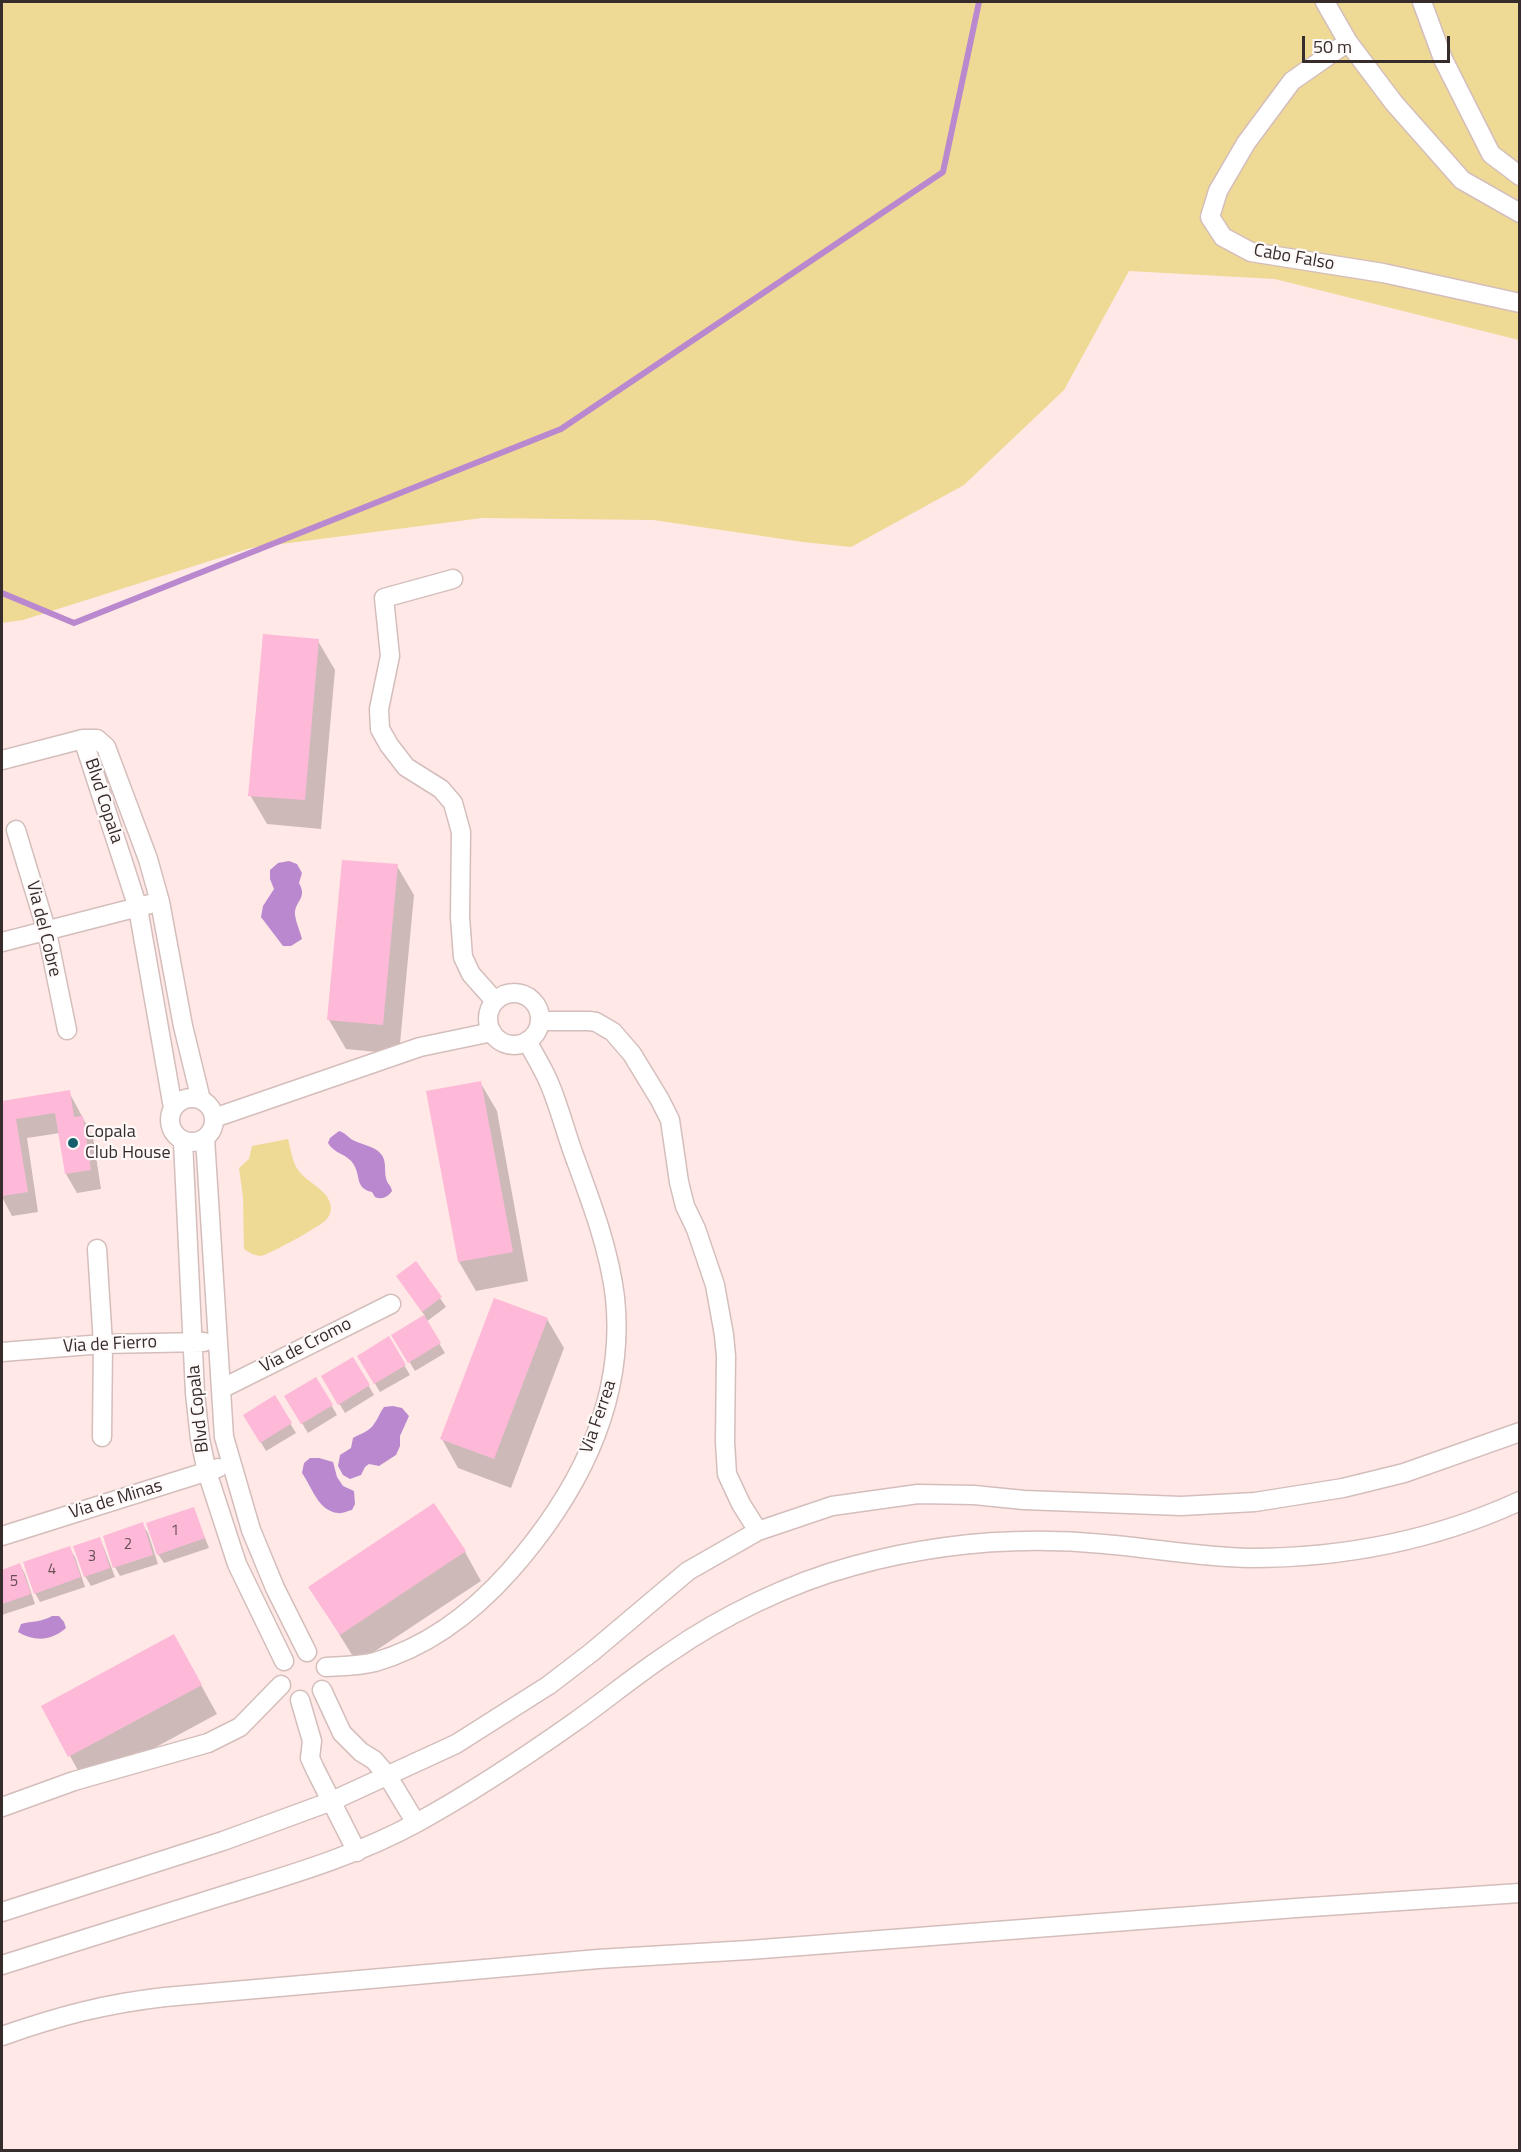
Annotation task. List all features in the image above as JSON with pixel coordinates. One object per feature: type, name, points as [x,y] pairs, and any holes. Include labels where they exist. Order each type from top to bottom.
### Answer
[{"type":"street","points":[[1325,2],[1348,42],[1394,104],[1462,180],[1520,213]]},
{"type":"street","points":[[1422,2],[1443,59],[1491,154],[1520,176]]},
{"type":"street","name":"Cabo Falso","points":[[1348,42],[1292,81],[1246,143],[1218,191],[1210,217],[1223,237],[1251,252],[1383,273],[1520,303]]},
{"type":"street","points":[[453,579],[384,598],[390,656],[379,710],[380,729],[388,745],[406,767],[441,789],[453,803],[461,832],[460,917],[463,957],[471,974],[495,1001]]},
{"type":"street","points":[[2,760],[82,738]]},
{"type":"street","name":"Blvd Copala","points":[[284,1661],[237,1564],[207,1472],[200,1439],[195,1393],[183,1141],[177,1137],[170,1123],[173,1108],[138,908],[82,738],[97,739],[106,747],[148,859],[160,902],[183,1026],[201,1100],[207,1104],[214,1118],[214,1126],[205,1138],[224,1437],[251,1530],[275,1588],[307,1652]]},
{"type":"street","name":"Via del Cobre","points":[[16,830],[47,932],[67,1029]]},
{"type":"street","points":[[2,942],[160,902]]},
{"type":"street","points":[[509,993],[525,995],[537,1006],[540,1021],[534,1036],[527,1041],[511,1044],[503,1042],[492,1032],[488,1016],[495,1001],[509,993]]},
{"type":"street","points":[[540,1021],[589,1020],[613,1032],[632,1054],[670,1120],[685,1206],[696,1229],[715,1285],[724,1335],[727,1474],[741,1504],[758,1531]]},
{"type":"street","points":[[214,1118],[420,1047],[492,1032]]},
{"type":"street","name":"Via Ferrea","points":[[326,1666],[375,1662],[446,1628],[473,1608],[533,1545],[558,1509],[578,1474],[603,1418],[615,1371],[617,1333],[615,1297],[609,1265],[599,1223],[567,1139],[550,1086],[527,1041]]},
{"type":"street","points":[[173,1108],[186,1099],[201,1100]]},
{"type":"street","points":[[183,1141],[190,1143],[205,1138]]},
{"type":"street","points":[[97,1249],[103,1344],[102,1437]]},
{"type":"street","name":"Via de Cromo","points":[[221,1389],[391,1304]]},
{"type":"street","name":"Via de Fierro","points":[[2,1352],[103,1344],[218,1343]]},
{"type":"street","points":[[2,1912],[223,1841],[332,1801],[456,1744],[549,1685],[688,1571],[758,1531],[832,1506],[918,1494],[1181,1506],[1256,1502],[1343,1488],[1404,1473],[1520,1432]]},
{"type":"street","name":"Via de Minas","points":[[2,1536],[231,1463]]},
{"type":"street","points":[[2,1965],[357,1852],[416,1823],[485,1783],[575,1722],[670,1652],[723,1619],[782,1592],[847,1568],[907,1552],[975,1544],[1033,1541],[1102,1543],[1174,1553],[1249,1558],[1321,1555],[1387,1544],[1448,1530],[1520,1501]]},
{"type":"street","points":[[298,1652],[315,1654],[326,1666],[327,1675],[322,1690],[309,1699],[300,1700],[286,1692],[281,1685],[279,1677],[284,1661],[298,1652]]},
{"type":"street","points":[[2,1807],[74,1781],[208,1743],[240,1727],[281,1685]]},
{"type":"street","points":[[322,1690],[342,1733],[361,1752],[374,1760],[387,1775],[416,1823]]},
{"type":"street","points":[[300,1700],[312,1741],[310,1758],[357,1852]]},
{"type":"street","points":[[2,2036],[88,2009],[119,2002],[165,1997],[598,1959],[1520,1893]]},
{"type":"shaded area","points":[[2,2],[1519,2],[1519,340],[1275,279],[1129,271],[1064,390],[964,485],[851,547],[653,520],[482,518],[251,548],[23,620],[2,623]]},
{"type":"shaded area","points":[[289,861],[297,864],[302,873],[299,883],[302,893],[295,915],[302,939],[291,946],[283,946],[261,917],[263,906],[274,889],[270,879],[270,870],[278,863]]},
{"type":"shaded area","points":[[339,1131],[381,1154],[385,1163],[385,1175],[392,1191],[389,1195],[378,1198],[363,1188],[351,1161],[334,1150],[328,1143],[330,1138]]},
{"type":"shaded area","points":[[288,1139],[296,1167],[327,1196],[330,1202],[330,1213],[322,1223],[284,1246],[261,1256],[256,1255],[244,1249],[243,1197],[239,1168],[249,1159],[252,1146]]},
{"type":"shaded area","points":[[384,1407],[402,1408],[409,1416],[400,1436],[400,1446],[396,1455],[379,1466],[369,1464],[361,1475],[350,1479],[343,1475],[338,1466],[340,1455],[351,1448],[353,1438],[372,1426]]},
{"type":"shaded area","points":[[310,1458],[333,1462],[337,1477],[343,1486],[354,1491],[355,1504],[352,1510],[338,1513],[325,1508],[320,1503],[302,1473],[304,1463]]},
{"type":"shaded area","points":[[59,1616],[66,1628],[55,1636],[37,1639],[18,1632],[21,1624]]},
{"type":"building","points":[[263,634],[319,639],[305,800],[248,796]]},
{"type":"building","points":[[342,860],[398,864],[383,1025],[327,1020]]},
{"type":"building","points":[[481,1081],[513,1252],[458,1262],[426,1091]]},
{"type":"building","name":"Copala Club House","points":[[70,1090],[74,1117],[83,1116],[91,1170],[65,1174],[55,1113],[16,1119],[28,1192],[2,1196],[2,1101]]},
{"type":"building","points":[[416,1261],[442,1297],[422,1312],[396,1276]]},
{"type":"building","points":[[494,1298],[548,1318],[494,1459],[440,1439]]},
{"type":"building","points":[[424,1315],[441,1343],[408,1363],[391,1335]]},
{"type":"building","points":[[389,1336],[406,1365],[374,1384],[357,1356]]},
{"type":"building","points":[[353,1357],[370,1385],[338,1405],[321,1376]]},
{"type":"building","points":[[316,1377],[333,1405],[301,1424],[284,1396]]},
{"type":"building","points":[[275,1395],[292,1423],[260,1443],[243,1415]]},
{"type":"building","points":[[434,1503],[466,1551],[340,1635],[308,1587]]},
{"type":"building","points":[[194,1507],[205,1538],[157,1555],[146,1523]]},
{"type":"building","points":[[143,1522],[153,1555],[113,1568],[103,1536]]},
{"type":"building","points":[[100,1537],[110,1568],[84,1577],[73,1546]]},
{"type":"building","points":[[70,1546],[81,1577],[34,1594],[23,1562]]},
{"type":"building","points":[[20,1563],[31,1594],[2,1604],[2,1570]]},
{"type":"building","points":[[174,1634],[202,1685],[68,1757],[41,1706]]},
{"type":"waterway","points":[[2,593],[74,623],[561,429],[943,172],[979,2]]},
{"type":"place","name":"Copala Club House","points":[[73,1143]]}]
